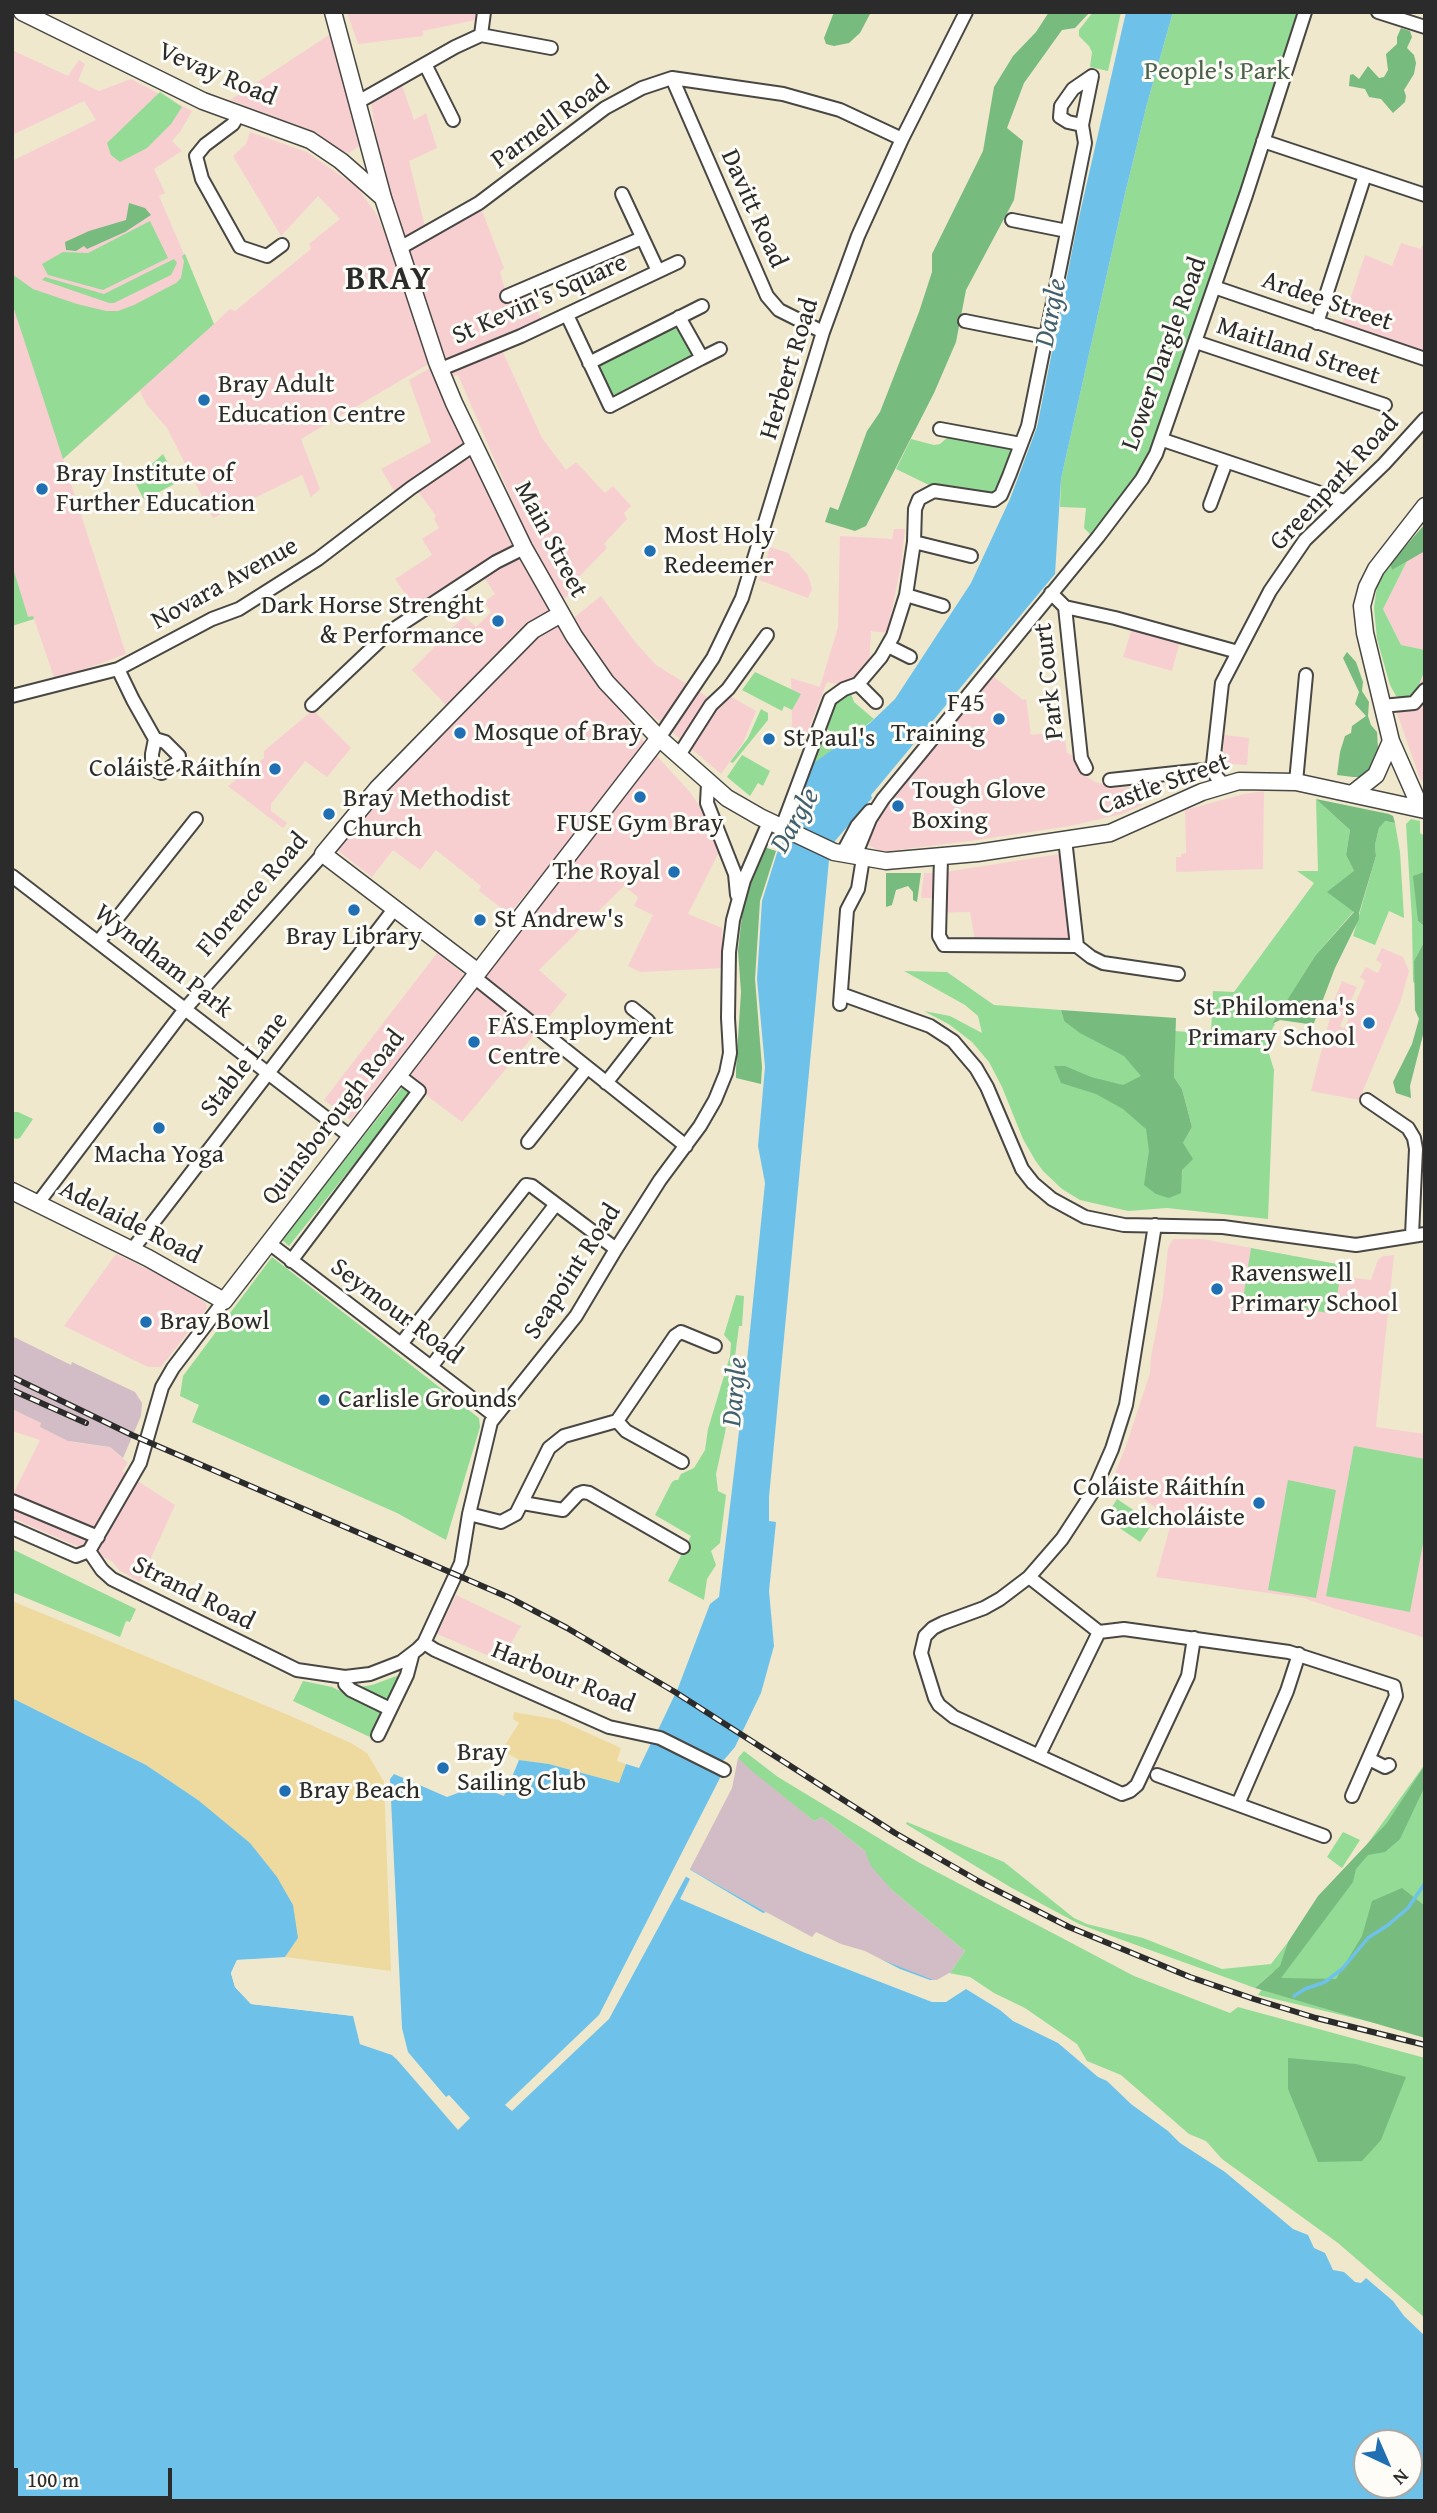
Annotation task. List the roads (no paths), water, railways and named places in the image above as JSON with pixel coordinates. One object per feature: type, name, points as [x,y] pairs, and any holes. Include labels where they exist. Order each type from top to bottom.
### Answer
[{"type":"main road","name":"Vevay Road","points":[[22,12],[190,95],[299,135],[331,153],[383,198]]},
{"type":"main road","name":"Main Street","points":[[333,12],[398,249],[441,369],[454,403],[524,548],[561,614],[606,682],[659,738],[708,784],[733,802],[779,826],[846,855]]},
{"type":"main road","points":[[331,153],[353,155],[364,147],[368,140]]},
{"type":"main road","points":[[1423,810],[1391,741],[1362,606],[1376,569],[1425,506]]},
{"type":"main road","name":"Florence Road","points":[[323,853],[377,789],[533,630],[561,614]]},
{"type":"main road","name":"Quinsborough Road","points":[[224,1301],[659,738]]},
{"type":"main road","points":[[1352,794],[1376,775],[1391,741]]},
{"type":"main road","name":"Castle Street","points":[[846,855],[886,861],[941,857],[1110,833],[1223,784],[1256,780],[1296,782],[1423,810]]},
{"type":"main road","points":[[323,853],[476,975]]},
{"type":"main road","name":"Adelaide Road","points":[[12,1191],[132,1250],[224,1301]]},
{"type":"street","points":[[481,35],[484,12]]},
{"type":"street","name":"Herbert Road","points":[[659,738],[713,657],[742,598],[824,332],[858,236],[902,139],[966,12]]},
{"type":"street","name":"Lower Dargle Road","points":[[1155,1225],[1103,1222],[1077,1214],[1052,1199],[1033,1183],[1022,1169],[987,1087],[976,1068],[953,1041],[930,1026],[841,999],[847,910],[858,889],[846,855],[883,799],[1098,537],[1142,479],[1163,440],[1305,12]]},
{"type":"street","points":[[1378,12],[1425,27]]},
{"type":"street","points":[[358,102],[481,35],[551,48]]},
{"type":"street","points":[[425,64],[453,120]]},
{"type":"street","name":"Parnell Road","points":[[398,249],[479,203],[605,108],[642,88],[672,78],[783,94],[840,110],[902,139]]},
{"type":"street","name":"Davitt Road","points":[[672,78],[766,296],[779,310],[824,332]]},
{"type":"street","points":[[239,114],[233,124],[205,145],[197,156],[202,178],[240,247],[267,256],[282,245]]},
{"type":"street","points":[[940,429],[1021,444],[1028,426],[1085,143],[1082,125]]},
{"type":"street","points":[[1262,141],[1425,195]]},
{"type":"street","points":[[1317,323],[1365,175]]},
{"type":"street","name":"St Kevin's Square","points":[[622,194],[658,271]]},
{"type":"street","points":[[1012,220],[1068,231]]},
{"type":"street","points":[[508,296],[642,238]]},
{"type":"street","name":"St Kevin's Square","points":[[441,369],[567,315],[677,262]]},
{"type":"street","name":"Ardee Street","points":[[1214,287],[1425,359]]},
{"type":"street","points":[[589,363],[702,306]]},
{"type":"street","points":[[567,315],[610,406],[720,349]]},
{"type":"street","points":[[679,317],[702,358]]},
{"type":"street","points":[[965,321],[1045,337]]},
{"type":"street","name":"Maitland Street","points":[[1196,342],[1385,405]]},
{"type":"street","name":"Greenpark Road","points":[[1213,769],[1222,683],[1281,574],[1305,540],[1384,464],[1425,419]]},
{"type":"street","points":[[1163,440],[1344,501]]},
{"type":"street","name":"Seapoint Road","points":[[326,1675],[345,1677],[381,1671],[412,1656],[424,1643],[461,1563],[486,1438],[495,1416],[570,1324],[660,1180],[709,1112],[729,1062],[729,952],[739,899],[755,853],[779,826],[827,705],[834,695],[858,684],[888,646],[898,625],[906,595],[914,542],[915,509],[924,495],[939,491],[990,501],[998,499],[1021,444]]},
{"type":"street","name":"Novara Avenue","points":[[12,696],[118,669],[212,619],[239,608],[318,559],[411,488],[474,445]]},
{"type":"street","points":[[1210,505],[1226,462]]},
{"type":"street","points":[[914,542],[971,556]]},
{"type":"street","points":[[312,705],[388,633],[495,562],[524,548]]},
{"type":"street","name":"Park Court","points":[[1051,593],[1065,607],[1081,758],[1086,768]]},
{"type":"street","points":[[906,595],[943,606]]},
{"type":"street","points":[[1065,607],[1238,652]]},
{"type":"street","points":[[679,755],[711,705],[728,689],[767,635]]},
{"type":"street","points":[[888,646],[910,657]]},
{"type":"street","points":[[118,669],[155,739]]},
{"type":"street","points":[[1296,782],[1306,675]]},
{"type":"street","points":[[858,684],[876,702]]},
{"type":"street","points":[[1382,706],[1414,703],[1425,690]]},
{"type":"street","points":[[1110,780],[1213,769],[1223,784]]},
{"type":"street","points":[[708,784],[706,803],[735,874],[735,889],[739,899]]},
{"type":"street","points":[[99,941],[196,819]]},
{"type":"street","points":[[1065,839],[1077,946]]},
{"type":"street","name":"Florence Road","points":[[38,1203],[185,1009],[323,853]]},
{"type":"street","points":[[941,857],[939,936],[944,945],[1077,946],[1103,963],[1178,974]]},
{"type":"street","name":"Wyndham Park","points":[[12,876],[351,1137]]},
{"type":"street","name":"Stable Lane","points":[[132,1250],[395,908]]},
{"type":"street","points":[[476,975],[686,1146]]},
{"type":"street","points":[[606,1083],[648,1029],[648,1021],[632,1008]]},
{"type":"street","points":[[528,1142],[587,1068]]},
{"type":"street","points":[[291,1261],[419,1091],[398,1075]]},
{"type":"street","points":[[1194,1638],[1188,1676],[1137,1785],[1122,1794],[954,1717],[939,1705],[921,1653],[925,1636],[943,1623],[984,1608],[1028,1577],[1051,1553],[1080,1514],[1112,1449],[1132,1381],[1155,1225],[1223,1227],[1356,1245],[1418,1234],[1414,1138],[1408,1128],[1367,1100]]},
{"type":"street","points":[[401,1344],[524,1187],[532,1186],[616,1248]]},
{"type":"street","points":[[431,1367],[556,1204]]},
{"type":"street","name":"Seymour Road","points":[[269,1243],[495,1416]]},
{"type":"street","name":"Quinsborough Road","points":[[89,1551],[142,1457],[162,1387],[173,1368],[224,1301]]},
{"type":"street","points":[[469,1514],[501,1522],[516,1514],[544,1454],[564,1436],[617,1421],[675,1336],[681,1332],[715,1346]]},
{"type":"street","points":[[617,1421],[626,1431],[682,1462]]},
{"type":"street","points":[[523,1503],[563,1510],[578,1494],[589,1493],[683,1547]]},
{"type":"street","points":[[12,1501],[98,1537]]},
{"type":"street","points":[[12,1528],[76,1556],[89,1551]]},
{"type":"street","name":"Strand Road","points":[[89,1551],[102,1570],[120,1583],[289,1668],[326,1675]]},
{"type":"street","points":[[1028,1577],[1099,1632],[1124,1629],[1299,1654],[1394,1686],[1396,1696],[1352,1796]]},
{"type":"street","points":[[1039,1755],[1099,1632]]},
{"type":"street","name":"Harbour Road","points":[[424,1643],[447,1656],[609,1727],[660,1738],[724,1770]]},
{"type":"street","points":[[1238,1804],[1287,1691],[1299,1654]]},
{"type":"street","points":[[378,1735],[407,1675],[412,1656]]},
{"type":"street","points":[[345,1677],[345,1684],[351,1690],[390,1709]]},
{"type":"street","points":[[1369,1759],[1385,1767],[1389,1765]]},
{"type":"street","points":[[1157,1775],[1324,1836]]},
{"type":"water","name":"Dargle","points":[[1126,12],[1173,12],[1124,198],[1061,479],[1055,574],[871,795],[872,798],[835,841],[829,860],[769,1497],[769,1521],[776,1522],[769,1591],[774,1646],[761,1693],[735,1747],[723,1761],[658,1730],[678,1688],[710,1604],[719,1597],[765,1183],[758,1146],[765,1067],[757,979],[762,901],[777,853],[794,817],[811,765],[870,723],[895,699],[971,583],[1010,499],[1037,427],[1077,226]]},
{"type":"water","points":[[12,1698],[146,1765],[198,1800],[250,1843],[277,1877],[293,1905],[298,1938],[285,1957],[237,1960],[231,1973],[235,1987],[251,2004],[354,2016],[360,2044],[393,2055],[458,2130],[470,2118],[449,2095],[446,2097],[408,2052],[402,2028],[390,1779],[394,1774],[447,1797],[458,1793],[470,1783],[504,1796],[519,1760],[549,1764],[619,1783],[626,1764],[639,1768],[652,1741],[656,1740],[722,1774],[599,2015],[505,2105],[512,2111],[609,2019],[690,1869],[813,1939],[867,1954],[936,1981],[948,1976],[1023,2011],[1085,2064],[1210,2151],[1425,2323],[1425,2501],[12,2501]]},
{"type":"waterway","points":[[1294,1996],[1325,1982],[1342,1969],[1368,1938],[1408,1908],[1425,1883]]},
{"type":"railway","points":[[12,1377],[132,1435],[510,1598],[567,1628],[675,1692],[895,1833],[980,1882],[1069,1927],[1190,1977],[1254,1999],[1316,2018],[1425,2045]]},
{"type":"railway","points":[[12,1390],[86,1423]]},
{"type":"place","name":"Bray Adult Education Centre","points":[[204,400]]},
{"type":"place","name":"Bray Institute of Further Education","points":[[42,489]]},
{"type":"place","name":"Most Holy Redeemer","points":[[650,551]]},
{"type":"place","name":"Dark Horse Strenght & Performance","points":[[498,621]]},
{"type":"place","name":"F45 Training","points":[[999,719]]},
{"type":"place","name":"Mosque of Bray","points":[[460,733]]},
{"type":"place","name":"St Paul's","points":[[769,739]]},
{"type":"place","name":"Coláiste Ráithín","points":[[275,769]]},
{"type":"place","name":"FUSE Gym Bray","points":[[640,797]]},
{"type":"place","name":"Tough Glove Boxing","points":[[898,806]]},
{"type":"place","name":"Bray Methodist Church","points":[[329,814]]},
{"type":"place","name":"The Royal","points":[[674,872]]},
{"type":"place","name":"Bray Library","points":[[354,910]]},
{"type":"place","name":"St Andrew's","points":[[480,920]]},
{"type":"place","name":"St.Philomena's Primary School","points":[[1369,1023]]},
{"type":"place","name":"FÁS Employment Centre","points":[[474,1042]]},
{"type":"place","name":"Macha Yoga","points":[[159,1128]]},
{"type":"place","name":"Ravenswell Primary School","points":[[1217,1289]]},
{"type":"place","name":"Bray Bowl","points":[[146,1322]]},
{"type":"place","name":"Carlisle Grounds","points":[[324,1400]]},
{"type":"place","name":"Coláiste Ráithín Gaelcholáiste","points":[[1259,1503]]},
{"type":"place","name":"Bray Sailing Club","points":[[443,1768]]},
{"type":"place","name":"Bray Beach","points":[[285,1791]]},
{"type":"district","name":"BRAY","points":[[389,281]]},
{"type":"park label","name":"People's Park","points":[[1217,72]]}]
